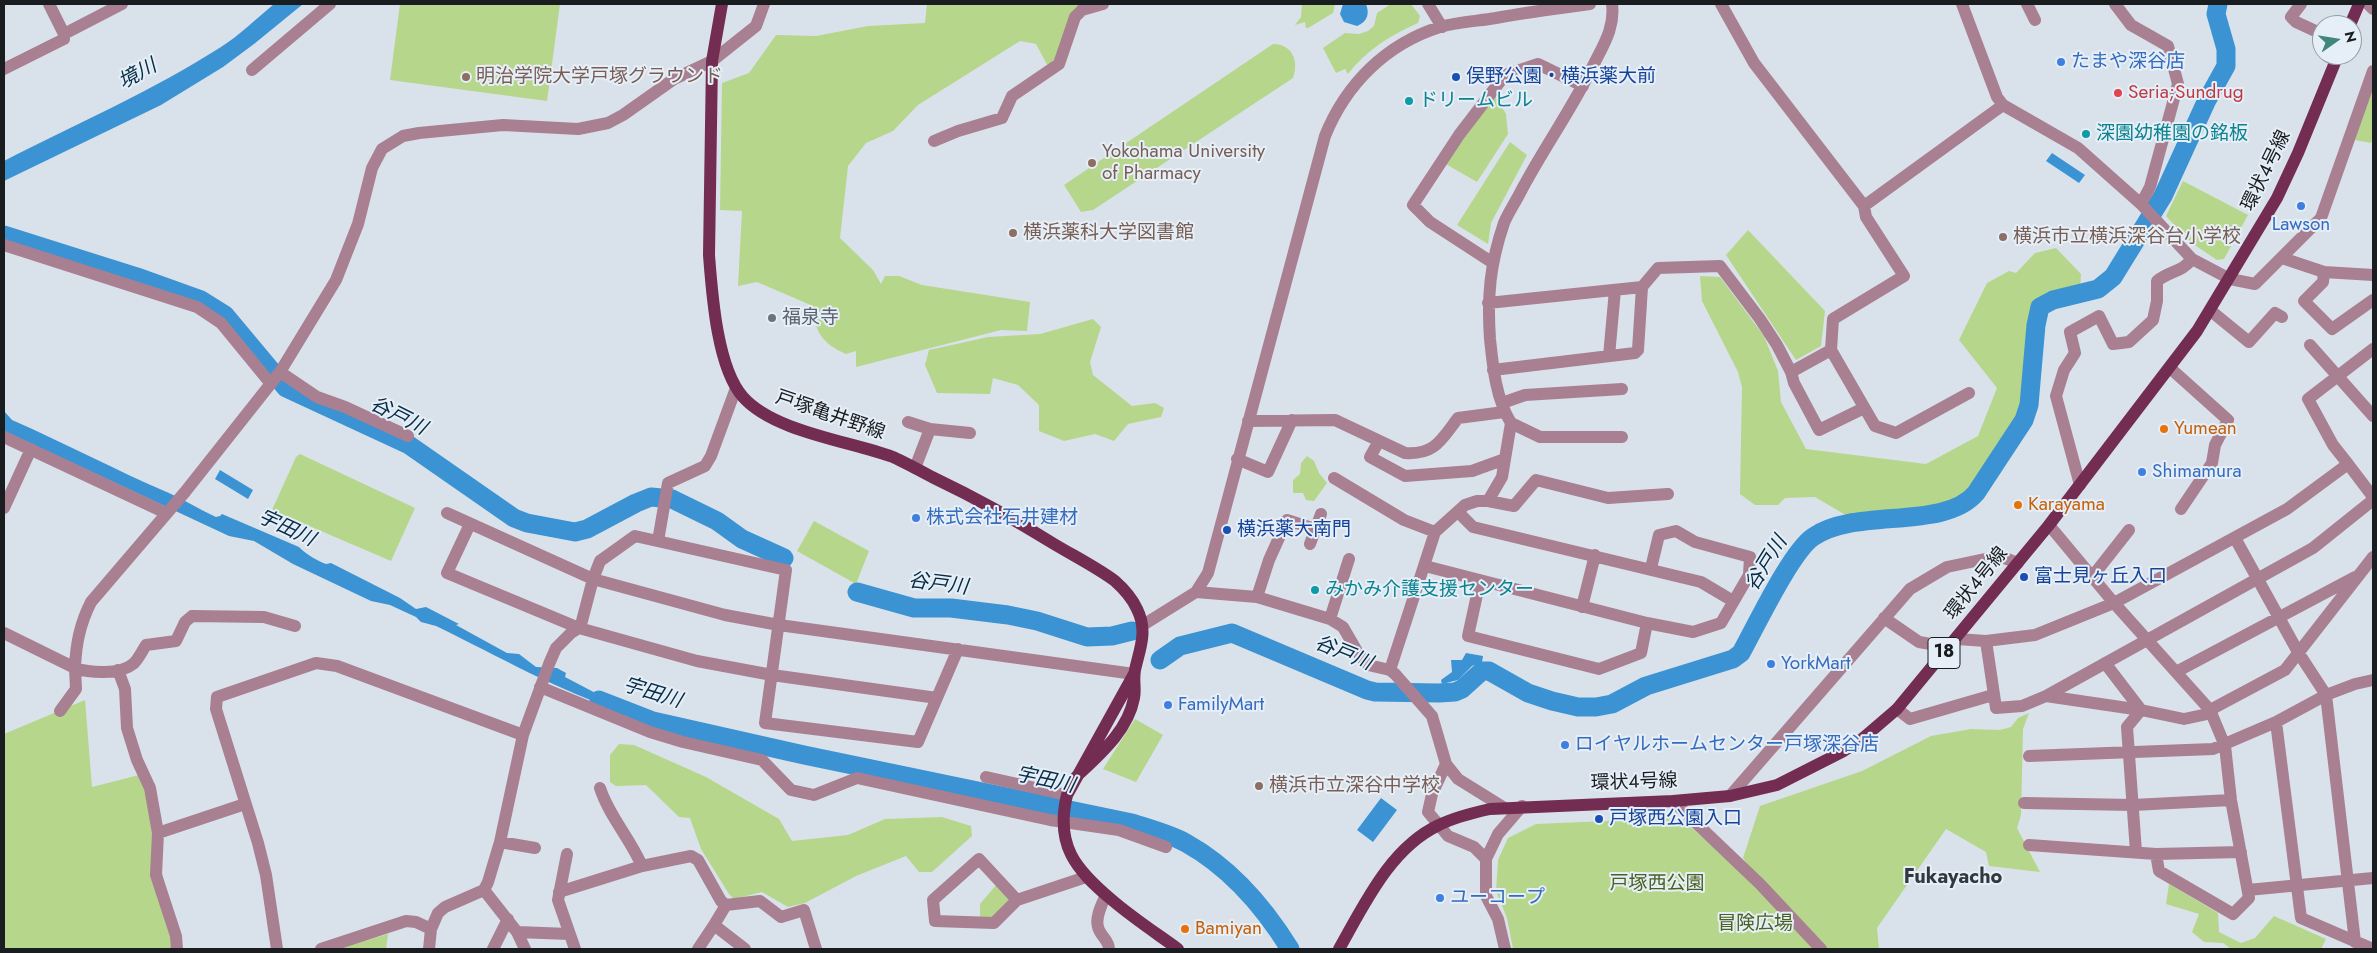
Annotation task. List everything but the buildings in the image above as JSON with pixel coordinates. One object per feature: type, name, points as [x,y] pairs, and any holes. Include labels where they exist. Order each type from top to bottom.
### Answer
[{"type":"main road","name":"戸塚亀井野線","points":[[722,4],[712,61],[709,256],[711,281],[725,364],[736,388],[744,398],[762,413],[792,426],[892,457],[998,509],[1116,582],[1128,594],[1143,624]]},
{"type":"main road","name":"環状4号線","points":[[1339,949],[1376,886],[1392,865],[1406,849],[1437,825],[1466,814],[1503,808],[1673,801],[1730,796],[1777,785],[1819,766],[1862,739],[1897,710],[2049,525],[2170,368],[2211,311],[2277,198],[2298,153],[2334,65]]},
{"type":"main road","points":[[1143,624],[1144,638],[1134,674],[1066,797],[1063,818],[1069,850],[1086,877],[1106,895],[1178,949]]},
{"type":"street","points":[[4,69],[64,39],[64,34],[49,4]]},
{"type":"street","points":[[64,34],[122,4]]},
{"type":"street","points":[[252,70],[330,4]]},
{"type":"street","points":[[60,711],[76,689],[76,646],[81,622],[91,602],[185,492],[275,379],[336,280],[358,224],[372,168],[382,148],[392,141],[419,133],[495,125],[524,124],[578,129],[594,127],[623,115],[674,79],[712,61],[756,26],[764,4]]},
{"type":"street","points":[[934,141],[958,131],[1002,118],[1012,96],[1059,64],[1075,17],[1082,10],[1103,4]]},
{"type":"street","points":[[1428,4],[1442,27]]},
{"type":"street","points":[[1143,624],[1196,592],[1208,573],[1312,178],[1334,114],[1357,80],[1380,59],[1412,38],[1442,27],[1590,4]]},
{"type":"street","points":[[1488,501],[1502,478],[1505,459],[1505,413],[1493,370],[1488,303],[1493,263],[1505,222],[1536,162],[1583,86],[1610,31],[1613,20],[1612,4]]},
{"type":"street","points":[[1721,4],[1754,63],[1864,206],[1866,217],[1904,276],[1833,319],[1831,350],[1875,426],[1896,432],[1969,394]]},
{"type":"street","points":[[1962,4],[1997,97],[2003,105],[2078,148],[2142,206],[2192,259],[2230,279],[2254,284],[2321,218],[2370,92],[2373,71]]},
{"type":"street","points":[[2027,4],[2035,20]]},
{"type":"street","points":[[2115,4],[2131,25],[2168,46],[2178,84],[2150,187],[2142,206]]},
{"type":"street","points":[[2300,4],[2291,17],[2296,22],[2312,29]]},
{"type":"street","points":[[2368,4],[2373,9]]},
{"type":"street","points":[[1493,263],[1430,222],[1413,205],[1459,135],[1505,75],[1538,64],[1583,86]]},
{"type":"street","points":[[1864,206],[2003,105]]},
{"type":"street","points":[[4,245],[197,306],[222,323],[275,379],[346,407],[408,436]]},
{"type":"street","points":[[2282,258],[2324,272],[2373,275]]},
{"type":"street","points":[[2080,485],[2056,396],[2064,370],[2075,353],[2070,332],[2099,316],[2113,344],[2128,342],[2152,320],[2157,301],[2157,280],[2166,274],[2185,268],[2192,259]]},
{"type":"street","points":[[1493,370],[1626,355],[1638,350],[1642,287],[1658,268],[1720,266],[1777,345],[1791,372],[1794,383],[1819,430],[1864,408]]},
{"type":"street","points":[[2324,272],[2323,282],[2304,301],[2332,329],[2373,300]]},
{"type":"street","points":[[1488,303],[1642,287]]},
{"type":"street","points":[[1609,356],[1615,290]]},
{"type":"street","points":[[2211,311],[2249,342],[2275,313],[2282,317]]},
{"type":"street","points":[[2310,345],[2372,412]]},
{"type":"street","points":[[1986,641],[1996,708],[2022,706],[2046,696],[2313,548],[2373,499],[2348,464],[2332,446],[2308,398],[2373,349]]},
{"type":"street","points":[[1791,372],[1831,350]]},
{"type":"street","points":[[2170,368],[2228,420],[2215,445],[2212,463],[2181,509]]},
{"type":"street","points":[[658,541],[666,505],[668,482],[696,472],[705,466],[711,456],[736,388]]},
{"type":"street","points":[[1248,421],[1335,420],[1404,453],[1424,453],[1434,448],[1458,418],[1505,413],[1525,395],[1622,389]]},
{"type":"street","points":[[1505,413],[1540,438],[1622,437]]},
{"type":"street","points":[[1237,459],[1268,472],[1292,420]]},
{"type":"street","points":[[908,422],[930,429],[970,432]]},
{"type":"street","points":[[915,468],[930,429]]},
{"type":"street","points":[[4,436],[168,511]]},
{"type":"street","points":[[1379,441],[1370,457],[1405,476],[1472,472],[1505,459]]},
{"type":"street","points":[[4,508],[31,449]]},
{"type":"street","points":[[1884,618],[1919,642],[1953,643],[2035,635],[2114,603],[2235,538],[2287,508],[2348,464]]},
{"type":"street","points":[[1334,478],[1404,520],[1435,532]]},
{"type":"street","points":[[1390,670],[1435,532],[1465,505],[1477,501],[1488,501],[1514,506],[1536,480],[1608,498],[1668,494]]},
{"type":"street","points":[[1458,512],[1473,527],[1650,568],[1701,582],[1733,601]]},
{"type":"street","points":[[447,513],[593,578],[725,615],[779,625],[1134,674]]},
{"type":"street","points":[[1310,544],[1321,514]]},
{"type":"street","points":[[1257,597],[1268,560],[1287,520],[1315,529]]},
{"type":"street","points":[[470,524],[447,573],[579,628],[697,661],[772,676],[937,698]]},
{"type":"street","points":[[2049,525],[2114,603],[2211,712],[2225,746],[2231,800],[2249,898],[2233,914],[2159,871],[2156,854]]},
{"type":"street","points":[[2092,577],[2129,530]]},
{"type":"street","points":[[1425,566],[1582,607],[1693,632],[1722,623],[1749,575],[1750,557],[1695,542],[1676,531],[1659,535],[1650,568]]},
{"type":"street","points":[[429,949],[432,929],[438,913],[445,907],[484,890],[488,882],[500,842],[523,735],[549,664],[556,648],[571,632],[579,628],[593,578],[600,561],[635,536],[786,570],[766,723],[918,742],[958,649]]},
{"type":"street","points":[[2235,538],[2298,652],[2326,696],[2355,942]]},
{"type":"street","points":[[1582,607],[1594,555]]},
{"type":"street","points":[[1730,796],[1910,589],[1948,567],[1999,556],[2018,563]]},
{"type":"street","points":[[2046,696],[2141,710],[2184,719],[2211,712],[2285,670],[2373,557]]},
{"type":"street","points":[[1330,619],[1349,559]]},
{"type":"street","points":[[2176,672],[2358,576]]},
{"type":"street","points":[[1480,581],[1468,636],[1599,668],[1641,653],[1647,623]]},
{"type":"street","points":[[1196,592],[1257,597],[1330,619],[1343,627],[1358,653],[1368,665],[1390,670],[1432,716],[1446,764],[1458,779],[1503,808]]},
{"type":"street","points":[[4,633],[75,668],[95,671],[118,670],[133,664],[146,645],[176,641],[185,622],[192,616],[264,617],[296,626]]},
{"type":"street","points":[[278,949],[266,875],[216,709],[217,697],[316,663],[337,666],[523,735]]},
{"type":"street","points":[[2105,663],[2141,710]]},
{"type":"street","points":[[118,670],[124,688],[127,728],[137,760],[150,788],[158,833],[156,875],[176,936],[176,949]]},
{"type":"street","points":[[2029,756],[2213,750],[2276,722],[2326,696],[2356,684],[2373,680]]},
{"type":"street","points":[[540,687],[616,720],[657,734],[762,760],[791,790],[814,795],[857,778],[1015,813],[1063,818],[1119,830],[1166,847]]},
{"type":"street","points":[[1897,710],[1910,719],[1994,694]]},
{"type":"street","points":[[2136,852],[2127,727],[2141,710]]},
{"type":"street","points":[[2276,722],[2301,918],[2373,949]]},
{"type":"street","points":[[1446,764],[1432,794],[1428,812],[1448,836],[1474,847],[1486,859]]},
{"type":"street","points":[[986,777],[1066,797]]},
{"type":"street","points":[[600,788],[606,805],[634,846],[642,866]]},
{"type":"street","points":[[2024,803],[2132,805],[2231,800]]},
{"type":"street","points":[[1673,801],[1760,884],[1821,949]]},
{"type":"street","points":[[158,833],[245,804]]},
{"type":"street","points":[[1504,949],[1498,919],[1486,896],[1486,859],[1498,834],[1522,806]]},
{"type":"street","points":[[500,842],[535,848]]},
{"type":"street","points":[[2030,845],[2156,854],[2241,852]]},
{"type":"street","points":[[567,854],[558,900],[575,949]]},
{"type":"street","points":[[559,892],[642,866],[690,856],[698,860],[721,901],[726,905],[760,901],[781,918],[804,910],[816,949]]},
{"type":"street","points":[[1017,900],[979,859],[933,900],[935,921],[994,923],[1017,900],[1086,877]]},
{"type":"street","points":[[2248,890],[2373,878]]},
{"type":"street","points":[[484,890],[518,932],[525,949]]},
{"type":"street","points":[[1106,895],[1100,907],[1098,927],[1109,944],[1109,949]]},
{"type":"street","points":[[698,949],[726,905]]},
{"type":"street","points":[[493,949],[508,919]]},
{"type":"street","points":[[321,949],[406,921],[416,922],[432,929]]},
{"type":"street","points":[[714,925],[745,949]]},
{"type":"street","points":[[518,932],[569,934]]},
{"type":"green space","points":[[400,4],[560,4],[547,101],[390,80]]},
{"type":"green space","points":[[927,4],[1103,4],[1082,10],[1050,70],[1036,44],[1020,41],[918,105],[893,131],[866,143],[848,166],[840,238],[873,270],[881,284],[885,276],[899,276],[922,285],[1030,302],[1027,331],[1001,330],[856,367],[856,351],[846,354],[831,346],[821,336],[813,306],[757,282],[738,286],[742,211],[720,210],[722,83],[749,73],[776,35],[816,36],[868,26],[925,23]]},
{"type":"green space","points":[[1302,4],[1335,4],[1333,13],[1306,28],[1305,22],[1295,25],[1301,17]]},
{"type":"green space","points":[[1391,4],[1411,4],[1420,16],[1418,23],[1398,32],[1380,44],[1362,58],[1348,74],[1345,69],[1336,73],[1323,48],[1345,33],[1359,34],[1368,31],[1374,26],[1377,13]]},
{"type":"green space","points":[[1273,44],[1285,47],[1293,55],[1295,72],[1293,78],[1093,210],[1081,212],[1064,185]]},
{"type":"green space","points":[[2373,71],[2373,137],[2371,143],[2355,140]]},
{"type":"green space","points":[[1495,96],[1506,114],[1508,134],[1477,182],[1444,163]]},
{"type":"green space","points":[[1510,142],[1527,155],[1491,223],[1488,244],[1457,225]]},
{"type":"green space","points":[[2183,181],[2248,215],[2224,259],[2217,260],[2190,242],[2166,216]]},
{"type":"green space","points":[[1748,230],[1825,311],[1821,346],[1796,360],[1726,255]]},
{"type":"green space","points":[[2056,248],[2081,274],[2080,292],[2053,300],[2040,307],[2030,392],[2024,420],[1970,492],[1943,507],[1849,517],[1815,497],[1785,498],[1778,505],[1755,505],[1740,494],[1742,387],[1738,372],[1702,301],[1700,276],[1720,277],[1764,336],[1778,371],[1781,402],[1806,449],[1926,464],[1978,436],[1997,388],[1959,340],[1987,283],[2009,271],[2016,273],[2035,253]]},
{"type":"green space","points":[[1093,319],[1101,327],[1090,362],[1093,375],[1132,406],[1155,403],[1164,408],[1161,417],[1128,424],[1114,441],[1095,434],[1064,441],[1039,431],[1039,405],[1018,385],[993,378],[990,394],[937,393],[925,365],[929,350],[988,337],[1040,334]]},
{"type":"green space","points":[[300,454],[415,508],[391,561],[272,510],[296,457]]},
{"type":"green space","points":[[1307,456],[1314,461],[1319,473],[1327,483],[1314,501],[1306,500],[1303,493],[1293,493],[1293,480],[1300,474],[1301,463]]},
{"type":"green space","points":[[814,521],[869,551],[856,584],[797,551]]},
{"type":"green space","points":[[85,700],[92,787],[143,774],[177,949],[4,949],[4,734]]},
{"type":"green space","points":[[2029,713],[2023,729],[2021,815],[2017,828],[2040,872],[1989,866],[1986,852],[1946,829],[1877,928],[1879,949],[1821,949],[1760,884],[1743,858],[1760,806],[1862,771],[1931,736],[1971,729],[2000,730],[2011,727],[2018,718]]},
{"type":"green space","points":[[1135,719],[1163,735],[1136,782],[1103,769]]},
{"type":"green space","points":[[619,744],[634,745],[706,777],[779,819],[792,841],[848,835],[885,819],[942,817],[971,826],[972,836],[932,872],[919,872],[906,856],[856,876],[805,903],[788,907],[762,892],[734,899],[701,849],[690,818],[679,817],[646,785],[616,786],[610,782],[610,755]]},
{"type":"green space","name":"戸塚西公園","points":[[1676,818],[1684,821],[1747,877],[1814,949],[1513,949],[1507,918],[1496,891],[1498,860],[1508,838],[1536,824]]},
{"type":"green space","points":[[997,884],[1011,898],[990,919],[980,918],[980,904]]},
{"type":"green space","points":[[2169,884],[2218,913],[2219,932],[2241,943],[2255,938],[2274,916],[2326,939],[2321,949],[2231,949],[2223,943],[2204,942],[2192,932],[2199,914],[2166,904]]},
{"type":"green space","points":[[388,934],[386,949],[338,949]]},
{"type":"water","points":[[274,4],[303,4],[223,67],[161,105],[4,181],[4,161],[141,93],[195,63],[235,37]]},
{"type":"water","points":[[1343,4],[1366,4],[1368,14],[1365,20],[1357,26],[1344,22],[1340,14]]},
{"type":"water","points":[[2052,153],[2085,175],[2079,183],[2046,161]]},
{"type":"water","points":[[4,411],[12,420],[216,517],[222,514],[299,547],[315,559],[326,564],[331,563],[400,598],[416,609],[426,607],[459,624],[456,625],[507,653],[519,654],[536,667],[557,668],[566,673],[565,677],[605,698],[627,713],[553,684],[436,626],[421,622],[416,617],[390,605],[371,601],[293,564],[254,541],[229,536],[4,431]]},
{"type":"water","points":[[220,470],[253,490],[248,499],[215,479]]},
{"type":"water","points":[[1466,653],[1483,656],[1482,662],[1472,666],[1458,680],[1442,684],[1441,680],[1452,672],[1451,660],[1462,660]]},
{"type":"water","points":[[1381,798],[1397,810],[1373,842],[1357,830]]},
{"type":"waterway","name":"谷戸川","points":[[1160,660],[1180,646],[1232,633],[1375,692],[1455,692],[1462,689],[1482,671],[1489,671],[1528,693],[1578,707],[1596,707],[1612,704],[1646,686],[1733,659],[1741,653],[1785,573],[1804,545],[1813,537],[1831,528],[1852,523],[1943,512],[1962,505],[1976,493],[2024,420],[2029,405],[2036,325],[2040,307],[2053,300],[2098,289],[2113,277],[2163,196],[2206,102],[2226,66],[2226,49],[2216,14],[2218,4]]},
{"type":"waterway","name":"谷戸川","points":[[4,235],[137,277],[201,300],[225,315],[286,388],[409,445],[514,518],[527,523],[575,532],[587,529],[651,497],[672,499],[717,521],[742,539],[784,558]]},
{"type":"waterway","name":"谷戸川","points":[[857,592],[914,608],[951,608],[1008,615],[1037,621],[1087,637],[1112,636],[1132,631]]},
{"type":"waterway","name":"宇田川","points":[[599,700],[653,721],[804,755],[1132,823],[1167,834],[1202,853],[1232,876],[1258,904],[1290,949]]},
{"type":"place","name":"たまや深谷店","points":[[2061,62]]},
{"type":"place","name":"明治学院大学戸塚グラウンド","points":[[466,77]]},
{"type":"place","name":"俣野公園・横浜薬大前","points":[[1456,77]]},
{"type":"place","name":"Seria;Sundrug","points":[[2118,93]]},
{"type":"place","name":"ドリームビル","points":[[1409,101]]},
{"type":"place","name":"深園幼稚園の銘板","points":[[2086,134]]},
{"type":"place","name":"Yokohama University of Pharmacy","points":[[1092,163]]},
{"type":"place","name":"Lawson","points":[[2301,206]]},
{"type":"place","name":"横浜薬科大学図書館","points":[[1013,233]]},
{"type":"place","name":"横浜市立横浜深谷台小学校","points":[[2003,237]]},
{"type":"place","name":"福泉寺","points":[[772,318]]},
{"type":"place","name":"Yumean","points":[[2164,429]]},
{"type":"place","name":"Shimamura","points":[[2142,472]]},
{"type":"place","name":"Karayama","points":[[2018,505]]},
{"type":"place","name":"株式会社石井建材","points":[[916,518]]},
{"type":"place","name":"横浜薬大南門","points":[[1227,530]]},
{"type":"place","name":"富士見ヶ丘入口","points":[[2024,577]]},
{"type":"place","name":"みかみ介護支援センター","points":[[1315,590]]},
{"type":"place","name":"YorkMart","points":[[1771,664]]},
{"type":"place","name":"FamilyMart","points":[[1168,705]]},
{"type":"place","name":"ロイヤルホームセンター戸塚深谷店","points":[[1565,745]]},
{"type":"place","name":"横浜市立深谷中学校","points":[[1259,786]]},
{"type":"place","name":"戸塚西公園入口","points":[[1599,819]]},
{"type":"place","name":"ユーコープ","points":[[1440,898]]},
{"type":"place","name":"Bamiyan","points":[[1185,929]]},
{"type":"district","name":"Fukayacho","points":[[1953,878]]},
{"type":"water label","name":"境川","points":[[138,75]]},
{"type":"park label","name":"冒険広場","points":[[1755,924]]}]
